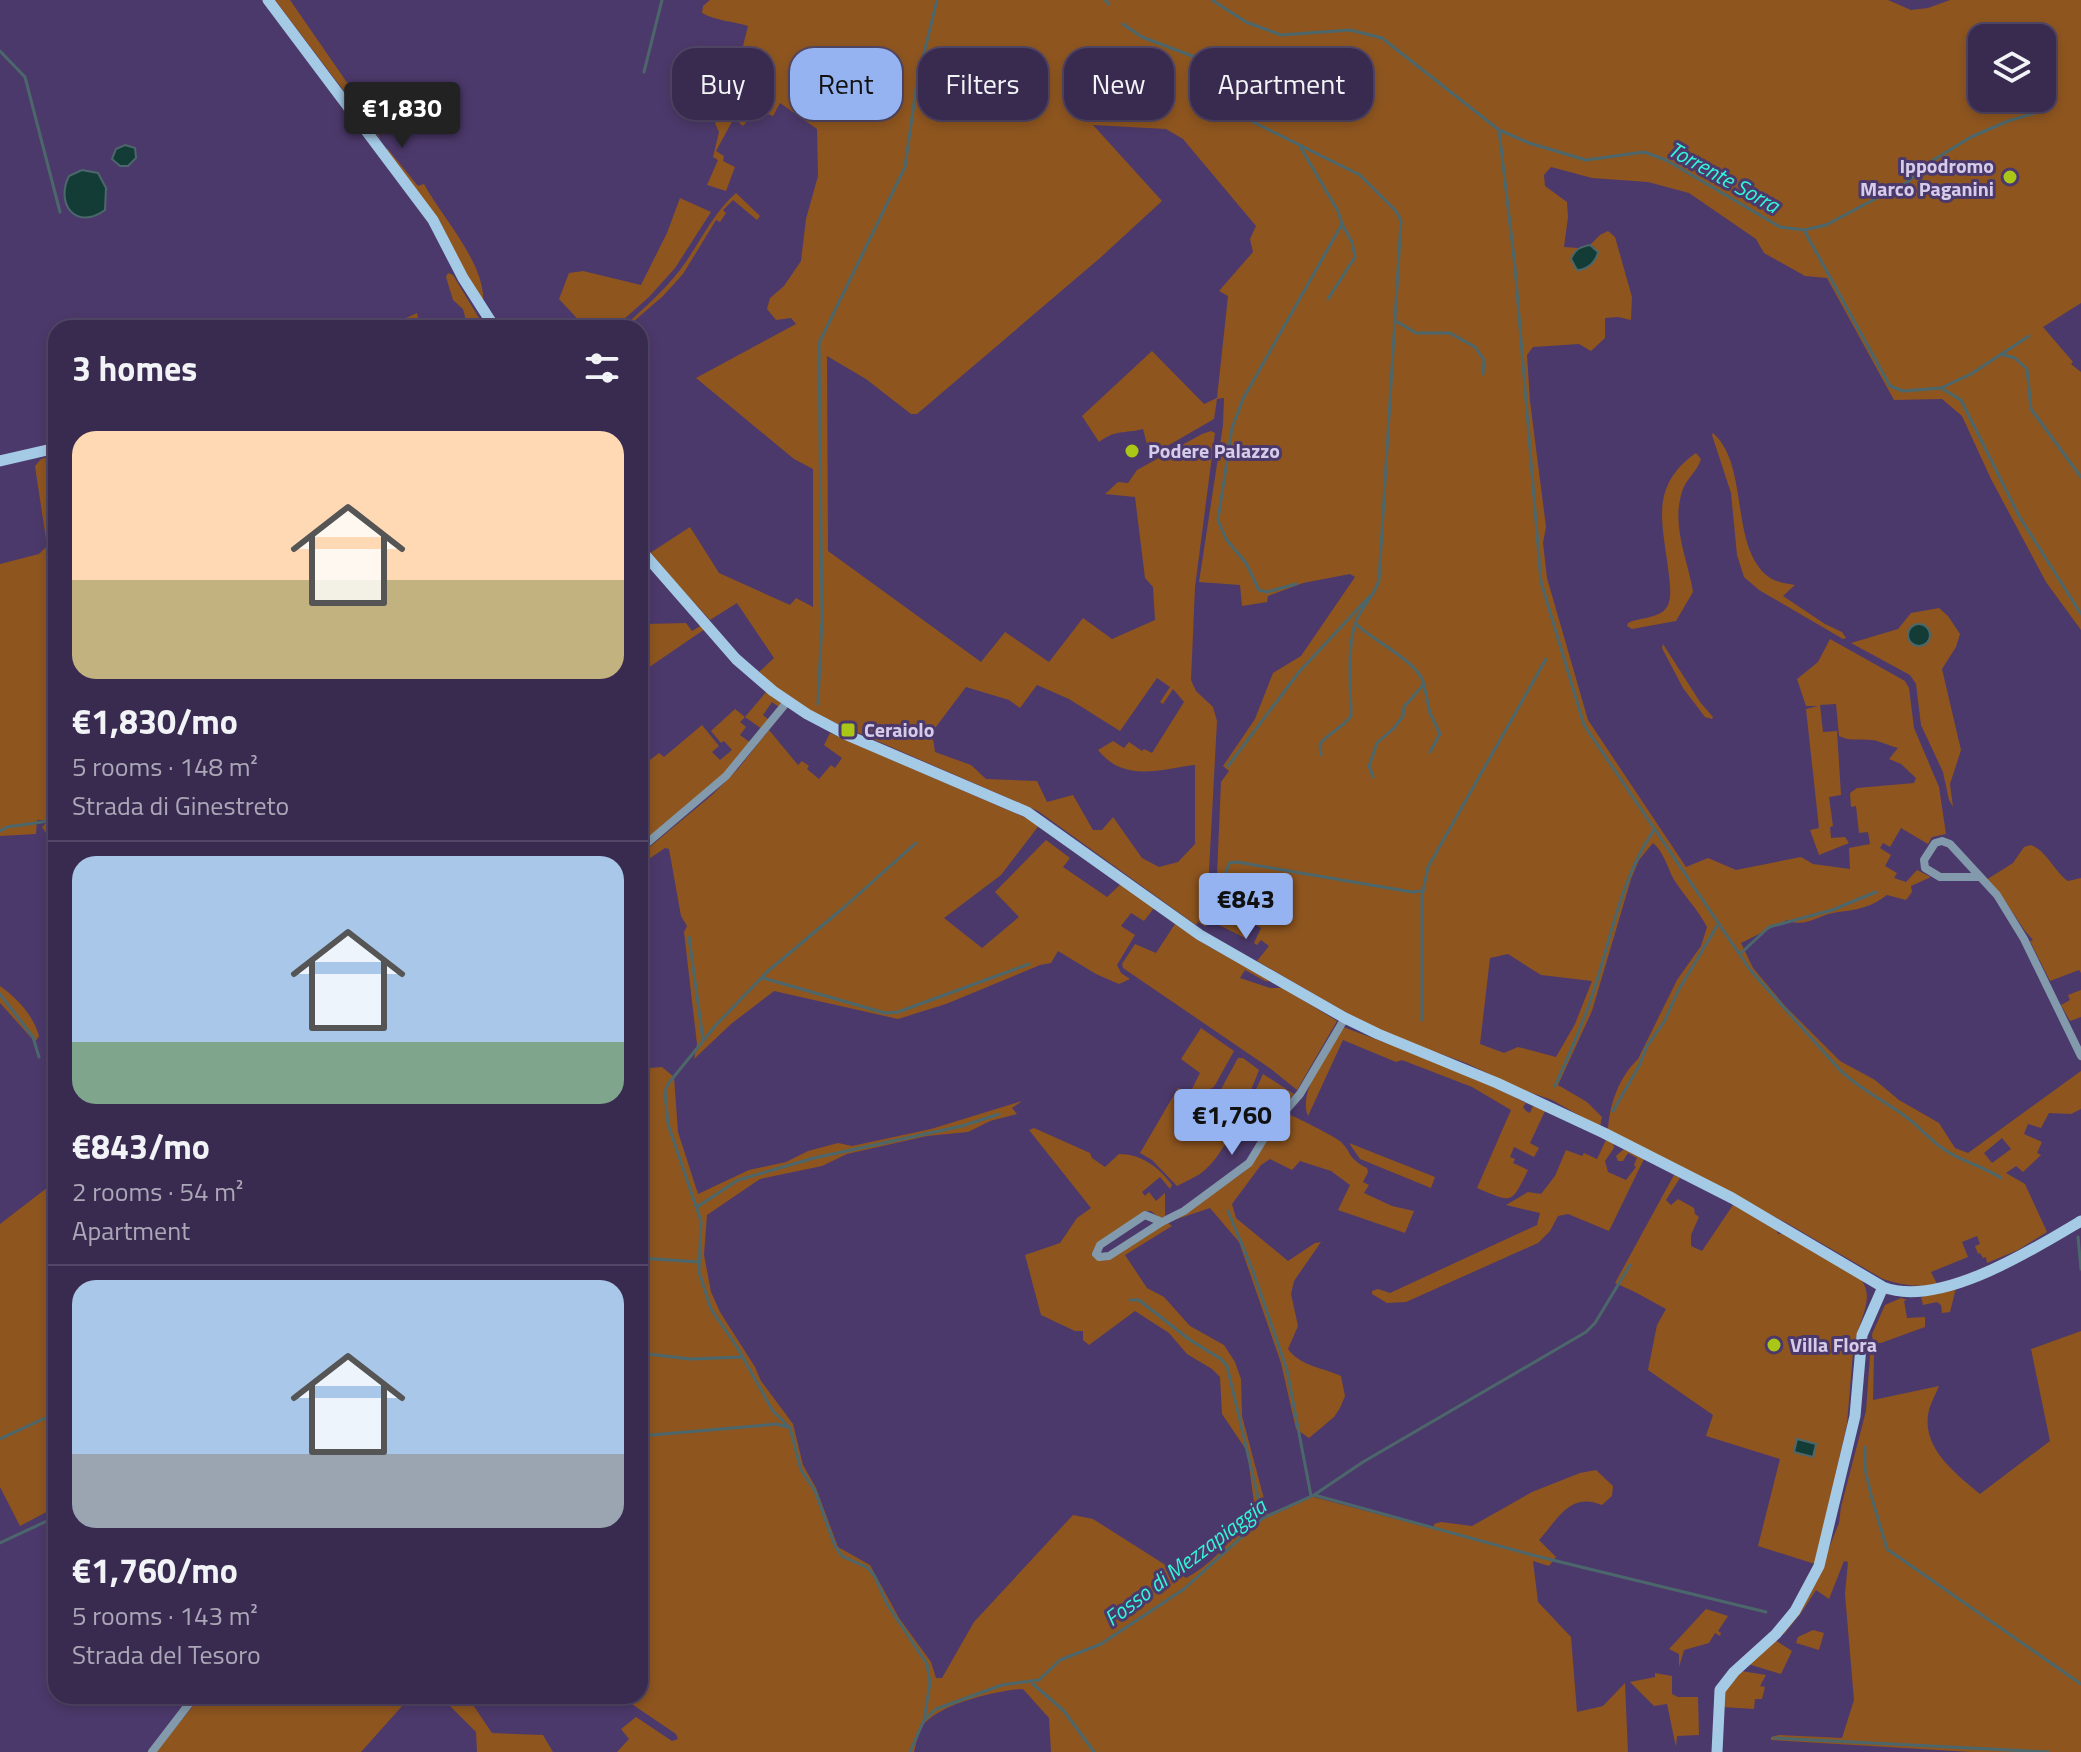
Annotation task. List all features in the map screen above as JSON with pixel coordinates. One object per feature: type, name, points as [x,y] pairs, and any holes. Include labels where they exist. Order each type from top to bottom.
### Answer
[{"type":"main road","points":[[268,0],[433,220],[463,278],[490,320]]},
{"type":"main road","points":[[0,461],[48,450]]},
{"type":"main road","points":[[648,558],[736,659],[787,702],[847,735],[1027,812],[1200,935],[1345,1018],[1488,1078],[1604,1133],[1732,1198],[1883,1287],[1899,1292],[1915,1292],[1949,1285],[2017,1257],[2081,1221]]},
{"type":"main road","points":[[1717,1752],[1720,1690],[1795,1611],[1819,1566],[1855,1416],[1862,1335],[1883,1287]]},
{"type":"street","points":[[648,842],[718,784],[787,702]]},
{"type":"street","points":[[1979,877],[1940,877],[1925,868],[1924,860],[1935,843],[1942,841],[1950,844],[1997,895],[2024,939],[2081,1056]]},
{"type":"street","points":[[1162,1222],[1145,1215],[1100,1245],[1096,1254],[1099,1257],[1109,1256],[1205,1197],[1249,1163],[1271,1127],[1300,1094],[1345,1018]]},
{"type":"street","points":[[152,1752],[189,1704]]},
{"type":"shaded area","points":[[275,0],[290,0],[366,110],[381,140]]},
{"type":"shaded area","points":[[710,0],[1888,0],[1911,10],[1950,0],[2081,0],[2081,303],[2043,327],[2073,362],[2071,364],[2081,372],[2081,630],[2046,582],[1991,479],[1962,416],[1942,399],[1894,400],[1827,278],[1805,276],[1764,253],[1756,239],[1689,193],[1648,182],[1592,178],[1551,167],[1544,175],[1545,186],[1567,202],[1564,247],[1578,248],[1574,253],[1595,247],[1590,245],[1608,231],[1615,237],[1632,297],[1631,320],[1605,318],[1605,338],[1591,351],[1579,344],[1533,347],[1527,355],[1546,527],[1543,543],[1547,578],[1588,720],[1686,867],[1708,858],[1736,870],[1801,857],[1813,864],[1850,869],[1849,848],[1870,844],[1868,832],[1859,833],[1856,806],[1851,807],[1850,793],[1857,788],[1914,783],[1916,778],[1901,764],[1889,759],[1898,748],[1839,736],[1836,704],[1820,705],[1823,732],[1837,731],[1841,795],[1829,797],[1833,826],[1830,827],[1831,838],[1845,837],[1849,843],[1819,855],[1810,830],[1819,828],[1806,709],[1818,706],[1806,706],[1797,679],[1818,662],[1830,639],[1905,681],[1909,688],[1914,728],[1939,787],[1946,834],[1932,837],[1928,844],[1901,828],[1890,847],[1883,843],[1880,848],[1891,855],[1885,866],[1897,873],[1894,878],[1906,882],[1917,870],[1931,877],[1911,886],[1912,892],[1906,900],[1887,895],[1864,907],[1831,913],[1806,922],[1787,920],[1741,943],[1753,968],[1785,1006],[1840,1061],[1875,1080],[1899,1100],[1939,1123],[1955,1148],[1968,1153],[2081,1071],[2081,1109],[2071,1114],[2049,1113],[2041,1128],[2028,1124],[2024,1134],[2042,1142],[2037,1153],[2041,1155],[2023,1172],[2016,1166],[2006,1173],[2025,1184],[2047,1232],[2018,1250],[1987,1263],[1986,1257],[1978,1254],[1975,1246],[1980,1244],[1977,1236],[1962,1242],[1968,1257],[1931,1272],[1937,1284],[1916,1286],[1896,1283],[1883,1279],[1785,1222],[1608,1131],[1610,1111],[1620,1083],[1638,1059],[1677,980],[1701,946],[1707,927],[1653,843],[1639,860],[1631,879],[1592,1011],[1558,1085],[1587,1102],[1602,1117],[1600,1127],[1552,1100],[1466,1063],[1380,1032],[1257,961],[1269,946],[1261,940],[1257,945],[1254,943],[1261,928],[1254,924],[1247,939],[1215,923],[1221,782],[1229,771],[1223,766],[1255,719],[1273,673],[1301,656],[1355,577],[1350,574],[1303,583],[1268,596],[1267,602],[1242,606],[1240,585],[1199,582],[1223,425],[1224,398],[1217,399],[1214,419],[1150,456],[1143,429],[1115,433],[1099,442],[1082,416],[1152,351],[1204,404],[1217,398],[1228,296],[1219,291],[1253,252],[1250,239],[1256,226],[1183,139],[1166,129],[1093,125],[1162,201],[917,414],[911,414],[866,379],[827,356],[828,551],[981,662],[1005,632],[1049,662],[1083,618],[1112,639],[1155,620],[1153,587],[1145,578],[1135,497],[1105,494],[1118,482],[1128,483],[1137,470],[1202,434],[1215,433],[1195,587],[1191,680],[1196,691],[1213,707],[1217,721],[1206,927],[1198,922],[1196,925],[1038,811],[815,714],[789,698],[759,672],[774,658],[737,603],[710,620],[648,552],[648,550],[650,553],[690,527],[719,573],[790,605],[796,598],[813,607],[813,469],[794,459],[696,378],[796,324],[791,318],[776,320],[767,309],[770,298],[784,286],[801,261],[806,219],[818,176],[817,129],[804,120],[902,120],[902,48],[790,48],[790,110],[780,103],[774,114],[774,48],[742,48],[748,26],[702,13],[703,6]],"holes":[[[1157,678],[1170,687],[1160,702],[1163,704],[1173,689],[1184,702],[1152,753],[1142,751],[1129,742],[1124,748],[1113,741],[1098,750],[1119,767],[1131,770],[1156,771],[1195,765],[1195,844],[1178,862],[1159,867],[1142,858],[1113,817],[1102,830],[1093,830],[1073,795],[1047,802],[1037,781],[986,779],[971,765],[935,752],[932,732],[966,687],[1009,700],[1020,708],[1037,685],[1069,699],[1120,731]],[[1508,954],[1541,975],[1592,981],[1575,1024],[1556,1057],[1518,1047],[1504,1053],[1480,1044],[1490,958]],[[2002,1138],[2011,1149],[1992,1163],[1984,1153]]]},
{"type":"shaded area","points":[[716,120],[733,120],[716,151],[724,156],[723,161],[735,167],[726,191],[707,185],[718,160],[713,157],[719,132]]},
{"type":"shaded area","points":[[125,145],[135,148],[136,158],[128,166],[120,166],[112,159],[116,149]]},
{"type":"shaded area","points":[[387,148],[418,186],[424,184],[461,241],[477,272],[483,302],[440,221]]},
{"type":"shaded area","points":[[82,170],[98,173],[106,188],[105,210],[95,216],[77,216],[67,205],[65,186],[69,176]]},
{"type":"shaded area","points":[[736,193],[760,216],[757,220],[733,200],[723,210],[726,213],[720,222],[716,220],[683,274],[663,296],[635,320],[631,320],[673,278],[720,210]]},
{"type":"shaded area","points":[[680,198],[711,212],[675,268],[623,320],[579,320],[559,299],[569,273],[583,271],[641,285],[667,233]]},
{"type":"shaded area","points":[[1590,245],[1598,252],[1595,259],[1588,267],[1577,270],[1571,259],[1578,249]]},
{"type":"shaded area","points":[[448,273],[453,275],[480,320],[466,320],[463,309],[453,300],[446,277]]},
{"type":"shaded area","points":[[417,313],[418,320],[402,320]]},
{"type":"shaded area","points":[[1713,433],[1724,447],[1731,464],[1747,543],[1754,560],[1768,577],[1795,585],[1783,596],[1842,632],[1846,638],[1759,590],[1744,577],[1737,555],[1731,493]]},
{"type":"shaded area","points":[[1696,453],[1701,459],[1684,488],[1678,517],[1693,592],[1676,621],[1632,629],[1627,626],[1628,623],[1659,614],[1669,603],[1670,584],[1662,509],[1670,480]]},
{"type":"shaded area","points":[[48,457],[48,836],[42,827],[45,820],[37,820],[36,834],[0,836],[0,564],[39,554],[47,546],[35,466]]},
{"type":"shaded area","points":[[1939,608],[1960,634],[1942,669],[1961,750],[1950,784],[1953,807],[1943,772],[1921,725],[1916,684],[1910,675],[1851,643],[1898,629],[1911,613]]},
{"type":"shaded area","points":[[686,623],[692,631],[702,625],[705,629],[648,668],[648,624]]},
{"type":"shaded area","points":[[1919,624],[1927,627],[1930,635],[1927,643],[1919,646],[1911,643],[1908,635],[1911,627]]},
{"type":"shaded area","points":[[1663,644],[1712,719],[1705,717],[1683,688],[1662,648]]},
{"type":"shaded area","points":[[766,692],[782,703],[779,707],[772,702],[763,715],[769,720],[762,729],[745,717]]},
{"type":"shaded area","points":[[735,709],[745,717],[740,722],[746,727],[740,735],[751,743],[724,775],[648,838],[648,761],[659,753],[664,757],[702,725],[719,746],[712,752],[720,760],[732,750],[711,731]]},
{"type":"shaded area","points":[[769,730],[798,765],[802,761],[819,779],[831,765],[835,768],[842,758],[824,745],[830,733],[1040,824],[1001,875],[944,918],[982,948],[1019,917],[995,892],[1046,840],[1070,858],[1063,867],[1107,897],[1123,882],[1154,908],[1144,921],[1131,913],[1121,926],[1135,935],[1117,965],[1121,973],[1130,979],[1119,984],[1058,951],[1051,963],[946,1004],[898,1019],[774,991],[731,1024],[694,1059],[697,1044],[684,932],[687,926],[681,916],[669,849],[665,848],[648,860],[648,848],[738,769]]},
{"type":"shaded area","points":[[2031,845],[2042,852],[2068,881],[2081,878],[2081,973],[2079,970],[2050,981],[2030,941],[2033,940],[1999,892],[1986,880],[2013,863],[2024,847]]},
{"type":"shaded area","points":[[1175,924],[1206,945],[1274,982],[1265,981],[1245,970],[1240,978],[1270,988],[1283,988],[1337,1021],[1297,1090],[1123,968],[1122,964],[1135,944],[1156,953]]},
{"type":"shaded area","points":[[0,986],[29,1014],[39,1036],[35,1042],[0,1003]]},
{"type":"shaded area","points":[[2081,990],[2081,1017],[2070,1021],[2061,1005],[2070,1000],[2068,995]]},
{"type":"shaded area","points":[[1343,1027],[1464,1072],[1526,1103],[1523,1107],[1530,1113],[1533,1106],[1545,1111],[1530,1143],[1539,1148],[1534,1157],[1514,1147],[1510,1157],[1515,1159],[1513,1163],[1528,1170],[1514,1195],[1504,1198],[1477,1188],[1511,1110],[1472,1087],[1402,1060],[1396,1062],[1343,1040],[1308,1116],[1307,1094],[1311,1082]]},
{"type":"shaded area","points":[[1201,1028],[1234,1051],[1214,1087],[1200,1094],[1192,1110],[1193,1117],[1207,1123],[1214,1102],[1238,1058],[1243,1058],[1259,1070],[1235,1126],[1219,1154],[1200,1174],[1177,1186],[1152,1160],[1140,1153],[1178,1088],[1190,1093],[1200,1073],[1181,1059]]},
{"type":"shaded area","points":[[662,1067],[674,1077],[678,1132],[698,1194],[749,1170],[786,1162],[808,1151],[838,1143],[852,1146],[931,1129],[1022,1101],[1012,1108],[1017,1114],[990,1121],[968,1132],[927,1136],[847,1154],[822,1166],[760,1179],[707,1215],[704,1255],[711,1292],[720,1312],[761,1381],[793,1424],[803,1465],[816,1488],[838,1547],[870,1565],[899,1618],[931,1662],[936,1678],[942,1678],[974,1622],[1073,1515],[1093,1519],[1186,1578],[1215,1556],[1255,1510],[1247,1451],[1222,1414],[1220,1377],[1212,1369],[1187,1354],[1169,1333],[1135,1311],[1089,1345],[1083,1340],[1083,1331],[1075,1331],[1041,1315],[1025,1255],[1060,1243],[1077,1218],[1091,1208],[1029,1130],[1034,1128],[1090,1153],[1105,1167],[1119,1154],[1142,1159],[1155,1167],[1172,1185],[1170,1189],[1160,1177],[1142,1192],[1145,1196],[1149,1192],[1156,1201],[1165,1193],[1165,1216],[1160,1218],[1151,1211],[1145,1211],[1098,1242],[1093,1255],[1098,1259],[1167,1222],[1172,1226],[1125,1255],[1147,1288],[1164,1297],[1190,1326],[1224,1345],[1235,1362],[1241,1379],[1242,1416],[1268,1514],[1310,1496],[1434,1529],[1434,1524],[1441,1522],[1472,1526],[1532,1492],[1580,1473],[1596,1470],[1613,1486],[1612,1496],[1602,1505],[1581,1502],[1566,1509],[1539,1540],[1556,1557],[1549,1566],[1533,1561],[1538,1602],[1571,1637],[1577,1712],[1603,1706],[1625,1683],[1628,1752],[1051,1752],[1049,1718],[1023,1689],[983,1696],[940,1712],[922,1727],[914,1752],[617,1752],[629,1739],[621,1729],[636,1717],[672,1741],[678,1739],[676,1734],[632,1704],[648,1704],[648,1068]]},
{"type":"shaded area","points":[[1263,1074],[1294,1094],[1272,1120],[1248,1107]]},
{"type":"shaded area","points":[[1287,1114],[1340,1141],[1353,1158],[1367,1168],[1363,1182],[1369,1185],[1364,1193],[1392,1206],[1414,1211],[1405,1233],[1338,1210],[1350,1185],[1331,1171],[1300,1161],[1292,1170],[1270,1159],[1261,1165],[1232,1204],[1236,1218],[1288,1261],[1321,1242],[1294,1281],[1291,1294],[1298,1326],[1288,1349],[1306,1363],[1341,1376],[1345,1396],[1334,1417],[1309,1438],[1296,1429],[1281,1363],[1239,1242],[1210,1208],[1174,1220],[1244,1172]]},
{"type":"shaded area","points":[[1606,1140],[1613,1143],[1614,1148],[1605,1161],[1608,1172],[1626,1180],[1636,1167],[1637,1158],[1628,1153],[1623,1161],[1618,1161],[1616,1156],[1624,1149],[1644,1159],[1609,1231],[1568,1214],[1558,1216],[1550,1231],[1538,1243],[1406,1302],[1387,1303],[1372,1294],[1378,1289],[1390,1293],[1537,1225],[1540,1213],[1506,1205],[1528,1192],[1541,1194],[1555,1176],[1566,1150],[1597,1159]]},
{"type":"shaded area","points":[[1349,1143],[1435,1177],[1431,1188],[1360,1159]]},
{"type":"shaded area","points":[[1674,1175],[1680,1178],[1666,1200],[1671,1205],[1678,1199],[1694,1208],[1699,1217],[1691,1235],[1691,1246],[1702,1251],[1733,1205],[1774,1226],[1778,1234],[1786,1233],[1861,1279],[1865,1287],[1866,1302],[1855,1345],[1841,1344],[1840,1351],[1853,1352],[1847,1424],[1815,1564],[1758,1546],[1780,1459],[1706,1436],[1713,1415],[1648,1370],[1657,1325],[1666,1309],[1615,1283]]},
{"type":"shaded area","points":[[48,1187],[48,1511],[20,1526],[0,1487],[0,1224]]},
{"type":"shaded area","points":[[1956,1288],[1950,1312],[1942,1313],[1941,1305],[1937,1302],[1923,1305],[1921,1297]]},
{"type":"shaded area","points":[[1901,1298],[1907,1300],[1904,1301],[1907,1318],[1925,1317],[1925,1327],[1873,1343],[1872,1334],[1885,1305]]},
{"type":"shaded area","points":[[2081,1331],[2081,1752],[1971,1752],[1771,1740],[1771,1737],[1779,1735],[1842,1738],[1854,1700],[1845,1594],[1848,1562],[1844,1561],[1829,1599],[1816,1590],[1784,1634],[1782,1632],[1811,1593],[1839,1523],[1866,1411],[1870,1355],[1874,1355],[1873,1400],[1939,1386],[1929,1410],[1930,1436],[1942,1458],[1980,1494],[2050,1441],[2031,1349]]},
{"type":"shaded area","points":[[1797,1439],[1816,1444],[1813,1457],[1794,1452]]},
{"type":"shaded area","points":[[1706,1609],[1728,1616],[1718,1631],[1720,1636],[1715,1633],[1709,1643],[1684,1650],[1679,1667],[1679,1654],[1669,1649]]},
{"type":"shaded area","points":[[1813,1630],[1824,1633],[1819,1650],[1796,1643],[1798,1637]]},
{"type":"shaded area","points":[[1775,1640],[1792,1651],[1781,1674],[1748,1664]]},
{"type":"shaded area","points":[[1741,1671],[1766,1675],[1760,1686],[1765,1687],[1762,1699],[1755,1699],[1754,1709],[1722,1707],[1724,1693]]},
{"type":"shaded area","points":[[1655,1673],[1672,1676],[1672,1694],[1698,1697],[1699,1735],[1677,1736],[1676,1747],[1667,1704],[1654,1706],[1630,1682],[1655,1677]]},
{"type":"shaded area","points":[[195,1704],[404,1704],[361,1752],[156,1752]]},
{"type":"shaded area","points":[[448,1704],[472,1704],[492,1733],[543,1735],[553,1752],[477,1752],[476,1732]]},
{"type":"waterway","points":[[644,72],[662,0]]},
{"type":"waterway","points":[[818,704],[822,619],[819,343],[905,167],[917,82],[937,0]]},
{"type":"waterway","points":[[1105,0],[1109,4]]},
{"type":"waterway","name":"Torrente Sorra","points":[[1212,0],[1246,22],[1281,35],[1350,30],[1382,38],[1499,130],[1529,143],[1586,160],[1644,152],[1666,160],[1780,227],[1804,230],[1826,225],[1909,181],[1930,162],[1971,137],[2038,112]]},
{"type":"waterway","points":[[1123,24],[1142,37],[1208,62],[1221,71],[1241,116],[1360,175],[1396,211],[1401,221],[1379,580],[1360,614],[1351,641],[1351,716],[1320,744],[1321,755]]},
{"type":"waterway","points":[[0,51],[25,77],[60,212]]},
{"type":"waterway","points":[[1499,130],[1515,267],[1541,582],[1584,725],[1751,971],[1840,1070],[1907,1118],[1936,1144],[2001,1178]]},
{"type":"waterway","points":[[1296,584],[1267,592],[1259,590],[1246,563],[1226,539],[1218,520],[1232,428],[1243,399],[1342,224],[1338,211],[1301,148]]},
{"type":"waterway","points":[[1328,299],[1355,257],[1352,242],[1343,226]]},
{"type":"waterway","points":[[1804,230],[1890,386],[1903,391],[1941,388],[1961,400],[2019,516],[2081,614]]},
{"type":"waterway","points":[[1396,321],[1416,333],[1450,333],[1475,347],[1484,360],[1483,374]]},
{"type":"waterway","points":[[1943,387],[1971,374],[2029,336]]},
{"type":"waterway","points":[[2001,354],[2015,358],[2027,369],[2031,409],[2081,477]]},
{"type":"waterway","points":[[1228,766],[1299,672],[1369,597]]},
{"type":"waterway","points":[[1357,625],[1414,667],[1424,684],[1404,707],[1403,716],[1394,728],[1377,743],[1369,766],[1373,777]]},
{"type":"waterway","points":[[1422,1020],[1422,896],[1428,867],[1546,659]]},
{"type":"waterway","points":[[1424,685],[1430,713],[1440,734],[1430,752]]},
{"type":"waterway","points":[[0,831],[7,827],[48,821]]},
{"type":"waterway","points":[[1555,1086],[1588,1008],[1624,889],[1654,830]]},
{"type":"waterway","points":[[916,843],[768,971],[716,1025],[668,1084],[665,1092],[668,1124],[701,1221],[699,1272],[711,1309],[737,1347],[773,1411],[790,1428],[801,1470],[815,1491],[835,1546],[842,1556],[868,1568],[887,1604],[927,1664],[930,1683],[924,1720]]},
{"type":"waterway","points":[[1224,904],[1224,879],[1229,863],[1237,862],[1412,892],[1422,891]]},
{"type":"waterway","points":[[1740,954],[1769,927],[1832,910],[1876,892]]},
{"type":"waterway","points":[[1613,1111],[1717,926]]},
{"type":"waterway","points":[[689,937],[703,1040]]},
{"type":"waterway","points":[[763,978],[885,1013],[898,1012],[1029,964]]},
{"type":"waterway","points":[[0,994],[33,1037],[39,1057]]},
{"type":"waterway","points":[[697,1207],[738,1180],[814,1158],[962,1126],[999,1114]]},
{"type":"waterway","points":[[1228,1211],[1253,1271],[1287,1370],[1311,1496]]},
{"type":"waterway","points":[[2078,1237],[2081,1269]]},
{"type":"waterway","points":[[648,1259],[699,1262]]},
{"type":"waterway","name":"Fosso di Mezzapiaggia","points":[[910,1752],[924,1720],[936,1709],[1002,1685],[1039,1680],[1060,1660],[1101,1644],[1184,1589],[1263,1518],[1314,1495],[1363,1462],[1586,1332],[1595,1323],[1630,1265]]},
{"type":"waterway","points":[[1130,1300],[1139,1300],[1227,1366],[1263,1518]]},
{"type":"waterway","points":[[648,1354],[690,1359],[743,1357]]},
{"type":"waterway","points":[[0,1439],[48,1417]]},
{"type":"waterway","points":[[648,1435],[777,1424],[787,1427]]},
{"type":"waterway","points":[[1865,1447],[1865,1469],[1887,1549],[2081,1684]]},
{"type":"waterway","points":[[1314,1495],[1536,1556],[1766,1612]]},
{"type":"waterway","points":[[0,1543],[48,1520]]},
{"type":"waterway","points":[[1033,1684],[1064,1711],[1094,1752]]},
{"type":"waterway","points":[[1774,1738],[2048,1752]]},
{"type":"place","name":"Ippodromo Marco Paganini","points":[[2010,177]]},
{"type":"place","name":"Podere Palazzo","points":[[1132,451]]},
{"type":"place","name":"Ceraiolo","points":[[848,730]]},
{"type":"place","name":"Villa Flora","points":[[1774,1345]]}]
